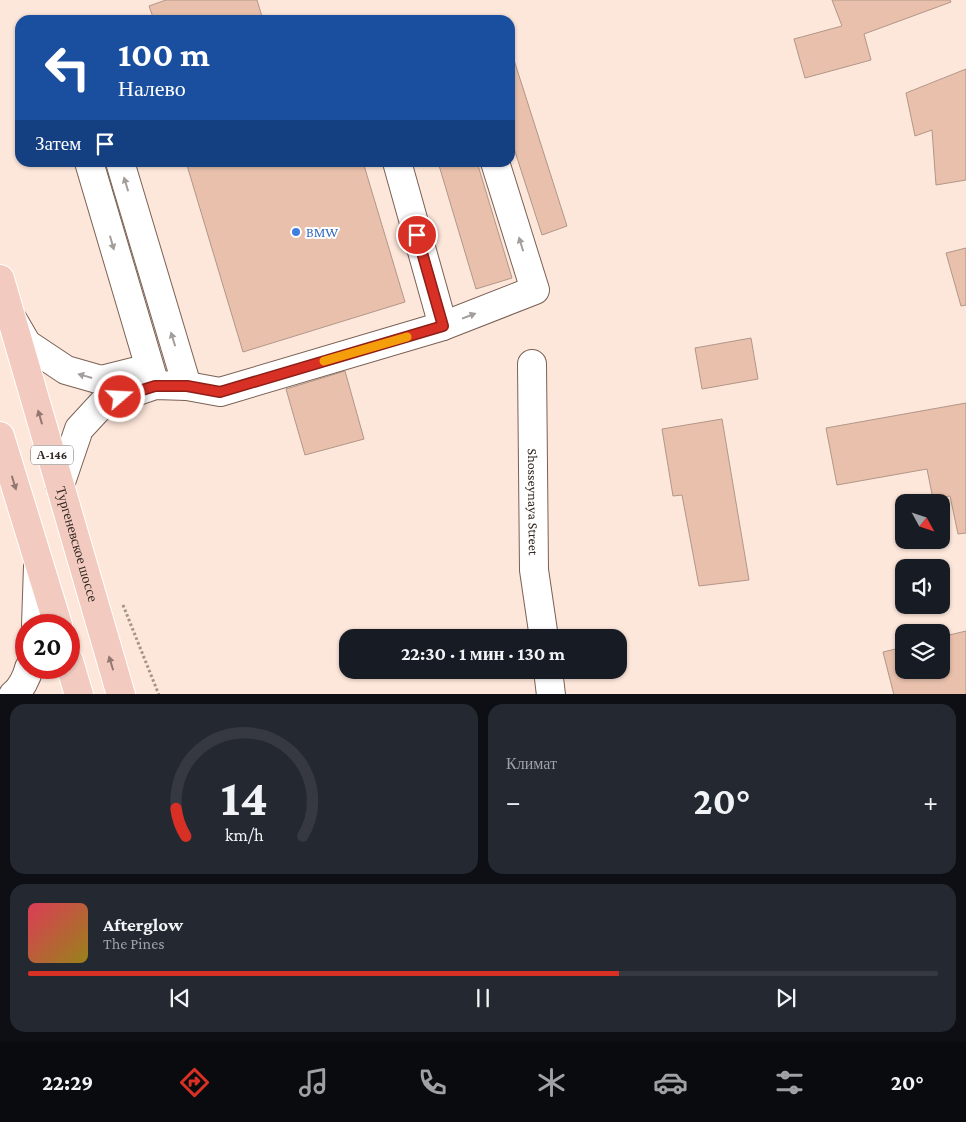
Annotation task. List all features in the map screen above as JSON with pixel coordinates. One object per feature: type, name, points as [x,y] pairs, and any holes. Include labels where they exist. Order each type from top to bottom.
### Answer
[{"type":"highway","name":"Тургеневское шоссе","points":[[0,279],[121,694]]},
{"type":"highway","points":[[0,436],[55,614]]},
{"type":"highway","points":[[74,679],[79,694]]},
{"type":"street","points":[[90,167],[152,376]]},
{"type":"street","points":[[121,167],[187,386]]},
{"type":"street","points":[[398,167],[443,326]]},
{"type":"street","points":[[11,317],[27,344],[66,370],[101,380],[152,376],[187,386],[220,392],[443,326],[535,290],[497,167]]},
{"type":"street","name":"Shosseynaya Street","points":[[532,364],[534,570],[543,629]]},
{"type":"street","points":[[60,485],[79,429],[103,403],[152,376]]},
{"type":"street","points":[[36,614],[38,562]]},
{"type":"street","points":[[13,694],[17,692],[25,679]]},
{"type":"street","points":[[549,679],[551,694]]},
{"type":"building","points":[[166,0],[257,0],[262,15],[152,15],[149,6]]},
{"type":"building","points":[[832,0],[950,0],[951,2],[864,34],[871,60],[805,78],[794,39],[842,26]]},
{"type":"building","points":[[515,63],[567,226],[542,235],[515,151]]},
{"type":"building","points":[[966,69],[966,180],[936,185],[932,130],[915,136],[906,93]]},
{"type":"building","name":"BMW","points":[[188,167],[364,167],[405,302],[243,352]]},
{"type":"building","points":[[439,167],[479,167],[512,278],[476,289]]},
{"type":"building","points":[[966,248],[966,305],[961,306],[946,253]]},
{"type":"building","points":[[751,338],[758,379],[702,389],[695,348]]},
{"type":"building","points":[[345,371],[364,439],[305,455],[286,389]]},
{"type":"building","points":[[966,403],[966,533],[958,534],[950,494],[932,494],[927,469],[837,485],[826,428]]},
{"type":"building","points":[[722,419],[749,580],[699,586],[682,495],[673,496],[662,429]]},
{"type":"building","points":[[966,631],[966,694],[894,694],[883,652],[895,649],[895,679],[950,679],[950,635]]},
{"type":"slow traffic","points":[[324,361],[407,337]]},
{"type":"place","name":"BMW","points":[[296,232]]},
{"type":"route","points":[[120,397],[155,386],[187,386],[220,392],[443,326],[417,235]]}]
